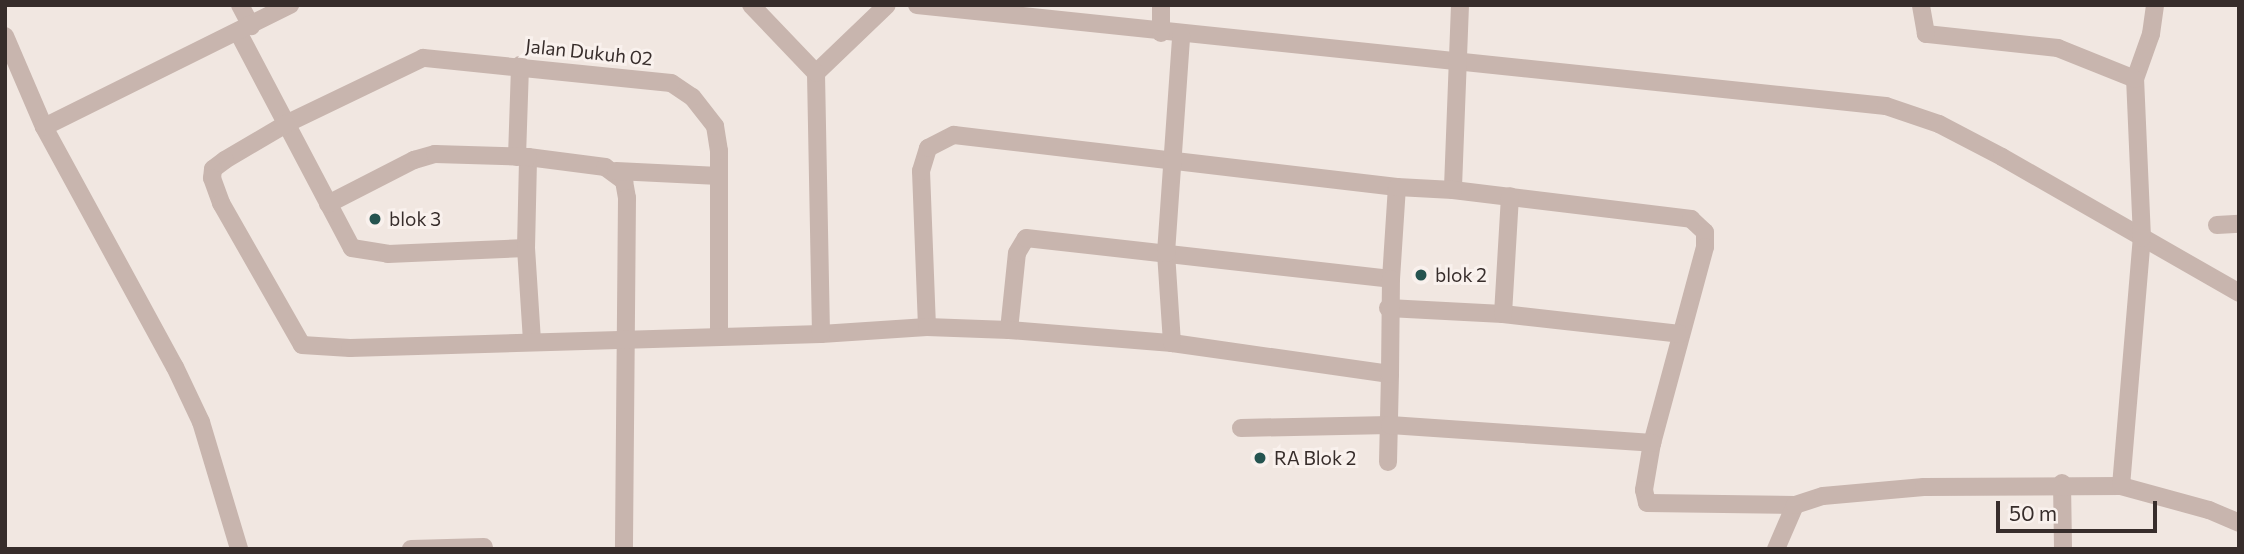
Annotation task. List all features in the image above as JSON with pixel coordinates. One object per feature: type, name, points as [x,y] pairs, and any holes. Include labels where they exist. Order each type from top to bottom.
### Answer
[{"type":"street","points":[[240,5],[244,29],[286,124],[352,248],[361,252],[526,248]]},
{"type":"street","points":[[44,127],[290,5]]},
{"type":"street","points":[[751,5],[816,73],[821,334]]},
{"type":"street","points":[[816,73],[887,5]]},
{"type":"street","points":[[917,5],[1181,36],[1912,112],[2002,157],[2239,293]]},
{"type":"street","points":[[1161,5],[1161,33]]},
{"type":"street","points":[[1453,190],[1460,5]]},
{"type":"street","points":[[1921,5],[1926,34],[2058,48],[2135,79]]},
{"type":"street","points":[[2121,485],[2142,238],[2135,79],[2151,33],[2155,5]]},
{"type":"street","points":[[5,36],[44,127],[175,367],[217,466],[239,549]]},
{"type":"street","points":[[1172,343],[1166,253],[1181,36]]},
{"type":"street","name":"Jalan Dukuh 02","points":[[532,341],[350,348],[302,345],[221,202],[212,178],[213,169],[286,124],[423,58],[520,65],[671,83],[692,97],[715,127],[719,176],[719,337]]},
{"type":"street","points":[[520,65],[532,341],[821,334],[927,327],[1009,330],[1172,343],[1390,374]]},
{"type":"street","points":[[927,327],[921,171],[928,148],[937,141],[954,135],[1174,164],[1510,196],[1692,219],[1699,223],[1705,247],[1652,443],[1644,497],[1652,507],[1795,505],[1823,496],[1924,486],[2062,483],[2121,485],[2209,509],[2239,523]]},
{"type":"street","points":[[328,204],[414,160],[435,154],[589,163],[616,172],[719,176]]},
{"type":"street","points":[[616,172],[627,198],[623,340],[624,549]]},
{"type":"street","points":[[1388,462],[1388,308],[1396,187]]},
{"type":"street","points":[[1503,314],[1510,196]]},
{"type":"street","points":[[2217,225],[2239,225]]},
{"type":"street","points":[[1009,330],[1017,253],[1026,238],[1391,279]]},
{"type":"street","points":[[1388,308],[1503,314],[1680,334]]},
{"type":"street","points":[[1241,428],[1390,425],[1652,443]]},
{"type":"street","points":[[2062,483],[2063,549]]},
{"type":"street","points":[[1776,549],[1795,505]]},
{"type":"street","points":[[411,549],[484,547]]},
{"type":"place","name":"blok 3","points":[[375,219]]},
{"type":"place","name":"blok 2","points":[[1421,275]]},
{"type":"place","name":"RA Blok 2","points":[[1260,458]]}]
